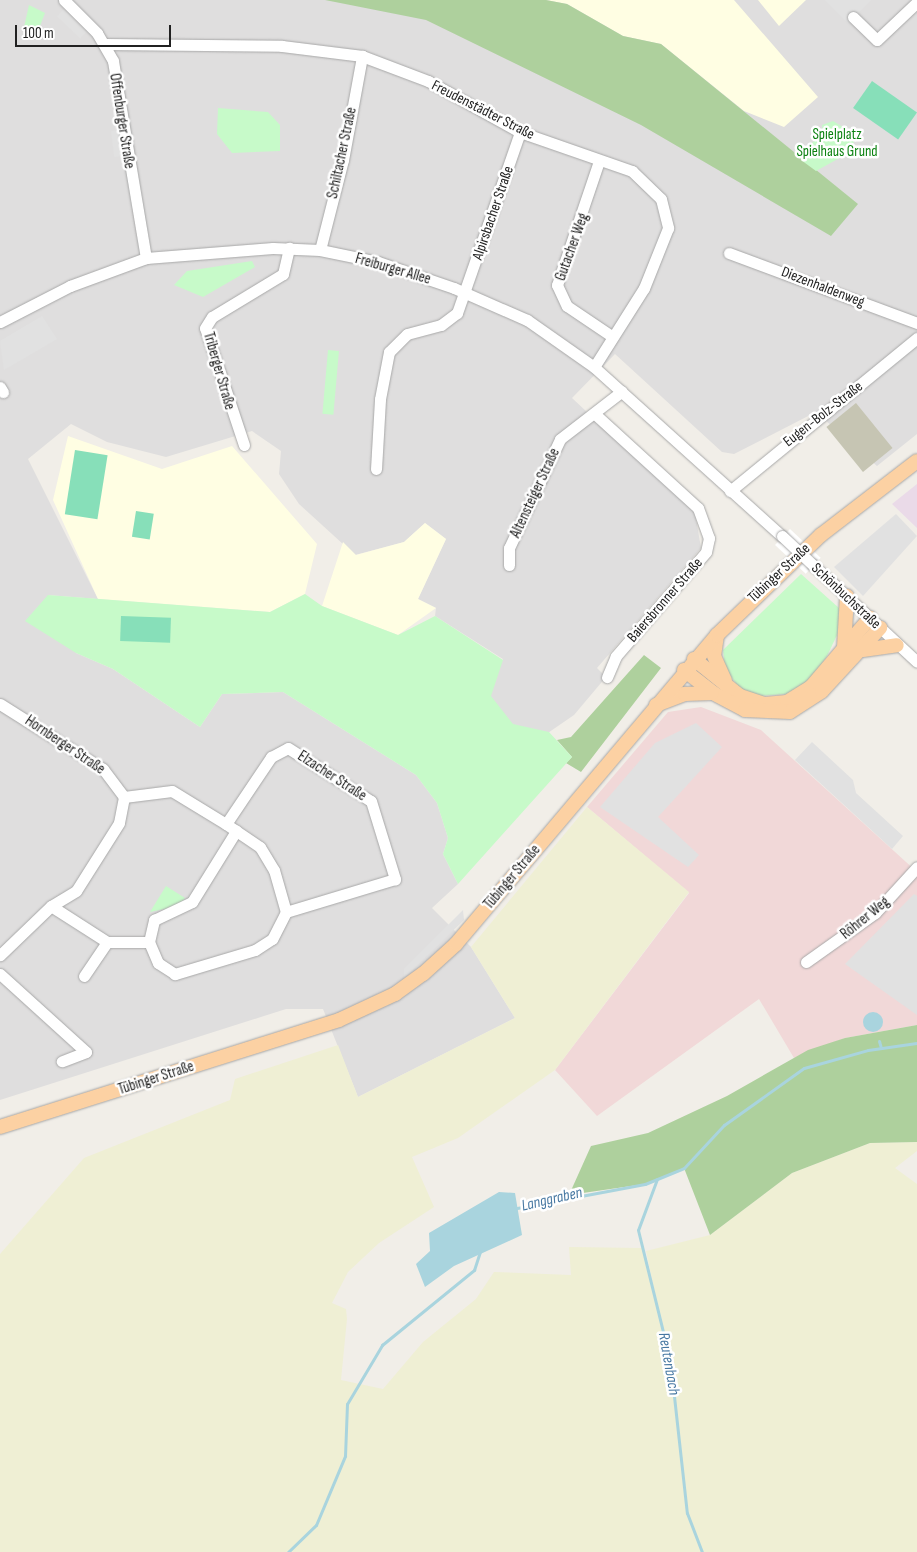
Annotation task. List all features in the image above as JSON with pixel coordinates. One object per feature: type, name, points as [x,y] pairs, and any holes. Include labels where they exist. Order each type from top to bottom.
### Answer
[{"type":"main road","name":"Tübinger Straße","points":[[0,1127],[339,1020],[395,994],[456,944],[653,706],[716,635],[821,535],[917,461]]},
{"type":"main road","points":[[844,648],[848,596]]},
{"type":"main road","points":[[694,659],[729,688],[753,702],[787,702],[811,687],[844,648],[875,623]]},
{"type":"main road","points":[[684,670],[713,693],[745,710],[790,712],[822,691],[863,650],[875,623]]},
{"type":"main road","points":[[716,635],[716,666],[729,688]]},
{"type":"main road","points":[[863,650],[897,645]]},
{"type":"main road","points":[[653,706],[685,694],[713,693]]},
{"type":"street","name":"Offenburger Straße","points":[[64,0],[105,44],[118,89],[146,258]]},
{"type":"street","points":[[853,18],[877,40],[917,2]]},
{"type":"street","name":"Freudenstädter Straße","points":[[105,44],[282,46],[362,56],[428,81],[520,132],[632,171],[648,183],[668,221],[652,271],[594,367]]},
{"type":"street","name":"Schiltacher Straße","points":[[320,250],[343,160],[362,56]]},
{"type":"street","name":"Alpirsbacher Straße","points":[[376,469],[380,399],[389,352],[407,334],[442,325],[457,313],[520,132]]},
{"type":"street","name":"Gutacher Weg","points":[[599,161],[557,285],[567,306],[613,337]]},
{"type":"street","name":"Freiburger Allee","points":[[0,322],[70,286],[146,258],[213,250],[289,248],[320,250],[395,267],[465,293],[527,320],[594,367],[730,491]]},
{"type":"street","name":"Triberger Straße","points":[[244,445],[205,328],[212,317],[283,274],[289,248]]},
{"type":"street","name":"Diezenhaldenweg","points":[[729,253],[917,323]]},
{"type":"street","name":"Eugen-Bolz-Straße","points":[[730,491],[917,338]]},
{"type":"street","name":"Altensteiger Straße","points":[[509,565],[509,548],[560,439],[596,415],[622,391]]},
{"type":"street","name":"Baiersbronner Straße","points":[[596,415],[698,508],[709,538],[706,552],[616,656],[607,677]]},
{"type":"street","name":"Schönbuchstraße","points":[[730,491],[848,596],[897,645],[917,662]]},
{"type":"street","name":"Hornberger Straße","points":[[0,704],[103,769],[124,797]]},
{"type":"street","name":"Elzacher Straße","points":[[226,824],[271,757],[288,748],[371,801],[395,879],[286,912]]},
{"type":"street","points":[[0,955],[51,906],[76,891],[119,823],[124,797],[172,791],[226,824],[236,831],[268,856],[286,912],[264,946],[175,974],[158,963],[149,942],[154,920],[192,902],[236,831]]},
{"type":"street","name":"Röhrer Weg","points":[[806,962],[875,913],[917,867]]},
{"type":"street","points":[[51,906],[107,942],[149,942]]},
{"type":"street","points":[[84,976],[107,942]]},
{"type":"street","points":[[0,974],[86,1052],[62,1061]]},
{"type":"shaded area","points":[[0,0],[917,0],[917,434],[877,466],[816,412],[734,454],[722,452],[615,354],[572,398],[695,513],[701,548],[597,668],[606,677],[574,715],[542,737],[512,729],[486,695],[503,659],[435,616],[436,608],[418,599],[446,539],[425,523],[404,542],[355,555],[299,504],[279,474],[281,451],[252,431],[166,457],[107,442],[71,424],[28,459],[98,599],[48,595],[76,653],[113,669],[200,727],[222,694],[283,692],[416,775],[437,803],[448,838],[443,854],[458,884],[432,908],[471,947],[515,1018],[358,1097],[323,1009],[286,1009],[0,1100]]},
{"type":"shaded area","points":[[546,0],[734,0],[818,97],[784,127],[744,111],[661,44],[623,36],[567,4]]},
{"type":"shaded area","points":[[758,0],[806,0],[779,26]]},
{"type":"shaded area","points":[[825,0],[871,0],[848,23]]},
{"type":"shaded area","points":[[64,9],[87,31],[80,38],[57,16]]},
{"type":"shaded area","points":[[120,130],[123,156],[114,157],[111,131]]},
{"type":"shaded area","points":[[42,316],[57,339],[4,370],[0,341]]},
{"type":"shaded area","points":[[856,403],[893,448],[863,472],[826,427]]},
{"type":"shaded area","points":[[68,436],[162,469],[232,446],[317,544],[305,594],[270,612],[98,599],[53,500]]},
{"type":"shaded area","points":[[917,484],[917,528],[892,504]]},
{"type":"shaded area","points":[[896,514],[917,536],[863,596],[834,567]]},
{"type":"shaded area","points":[[425,523],[446,539],[418,599],[436,608],[398,635],[322,606],[343,542],[356,555],[404,542]]},
{"type":"shaded area","points":[[701,707],[761,730],[917,872],[917,1025],[845,1038],[794,1058],[759,999],[597,1116],[555,1070],[689,893],[587,807],[668,712]]},
{"type":"shaded area","points":[[696,723],[722,747],[658,817],[699,855],[688,867],[600,807],[655,743]]},
{"type":"shaded area","points":[[812,742],[853,780],[856,793],[903,836],[892,849],[795,760]]},
{"type":"shaded area","points":[[587,807],[689,892],[555,1070],[458,1138],[412,1157],[434,1207],[379,1243],[348,1272],[332,1303],[346,1309],[347,1319],[341,1380],[383,1389],[423,1342],[476,1299],[494,1272],[571,1275],[569,1247],[642,1248],[660,1318],[646,1251],[710,1235],[792,1173],[870,1143],[917,1142],[917,1151],[895,1168],[917,1184],[917,1552],[0,1552],[0,1254],[84,1158],[230,1100],[235,1079],[338,1045],[358,1097],[515,1018],[471,947]]},
{"type":"shaded area","points":[[914,894],[917,896],[917,1015],[845,964]]},
{"type":"shaded area","points":[[463,910],[464,920],[404,978],[404,969]]},
{"type":"green space","points":[[325,0],[546,0],[567,4],[623,36],[661,44],[858,204],[831,236],[641,125],[426,20]]},
{"type":"green space","points":[[29,5],[45,13],[36,36],[24,27]]},
{"type":"green space","points":[[872,81],[917,113],[898,140],[853,108]]},
{"type":"green space","points":[[218,108],[268,112],[280,125],[280,151],[232,153],[217,134]]},
{"type":"green space","name":"Spielplatz Spielhaus Grund","points":[[833,121],[853,133],[854,150],[816,171],[801,160],[801,153],[823,133],[822,125]]},
{"type":"green space","points":[[252,261],[255,267],[203,297],[174,285],[187,271]]},
{"type":"green space","points":[[328,350],[339,351],[333,415],[322,414]]},
{"type":"green space","points":[[75,450],[108,455],[97,519],[65,514]]},
{"type":"green space","points":[[136,511],[154,514],[150,539],[132,537]]},
{"type":"green space","points":[[801,574],[839,608],[839,631],[827,656],[812,678],[787,694],[760,696],[739,688],[725,668],[723,650]]},
{"type":"green space","points":[[305,594],[322,606],[398,635],[435,616],[503,660],[491,696],[513,724],[549,732],[572,757],[458,884],[443,854],[448,838],[437,803],[416,775],[283,692],[222,694],[200,727],[113,669],[76,653],[25,621],[48,595],[270,612]]},
{"type":"green space","points":[[121,616],[171,618],[170,643],[120,641]]},
{"type":"green space","points":[[644,655],[661,668],[581,772],[566,763],[572,757],[557,740],[571,737]]},
{"type":"green space","points":[[166,886],[185,898],[179,906],[150,912]]},
{"type":"green space","points":[[917,1025],[917,1142],[870,1143],[792,1173],[710,1235],[684,1168],[645,1184],[569,1195],[591,1146],[648,1133],[727,1096],[808,1050],[845,1038]]},
{"type":"water","points":[[873,1012],[880,1015],[883,1022],[880,1029],[873,1032],[866,1029],[863,1022],[866,1015]]},
{"type":"water","points":[[499,1192],[515,1193],[522,1235],[454,1266],[425,1287],[416,1264],[430,1251],[429,1233]]},
{"type":"pier","points":[[790,529],[821,558],[806,574],[775,545]]},
{"type":"waterway","name":"Langgraben","points":[[879,1041],[881,1048]]},
{"type":"waterway","name":"Langgraben","points":[[517,1208],[645,1184],[684,1168],[724,1125],[804,1068],[868,1050],[917,1043]]},
{"type":"waterway","name":"Reutenbach","points":[[657,1179],[638,1230],[670,1360],[687,1513],[702,1552]]},
{"type":"waterway","name":"Langgraben","points":[[288,1552],[316,1525],[345,1456],[347,1404],[382,1345],[474,1270],[480,1252]]}]
